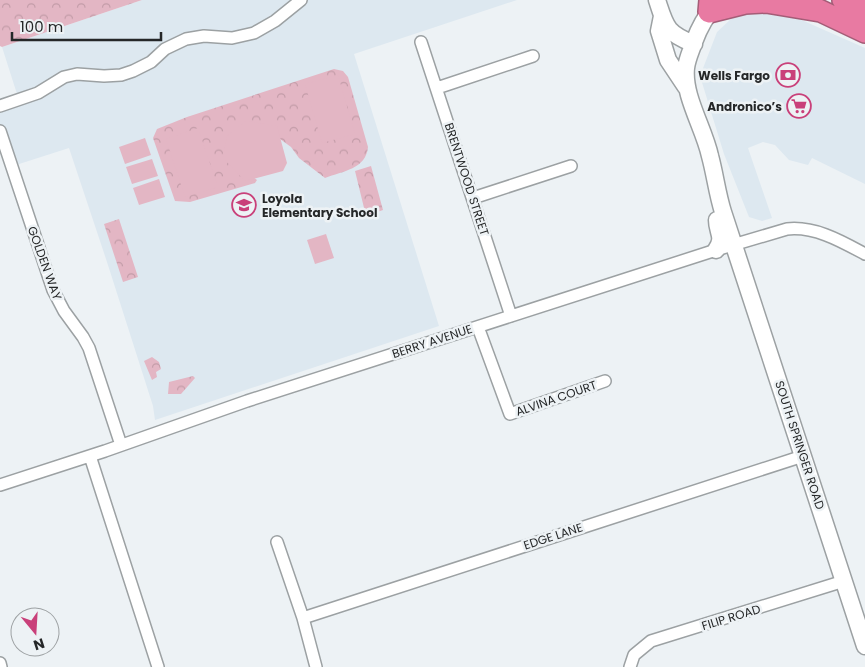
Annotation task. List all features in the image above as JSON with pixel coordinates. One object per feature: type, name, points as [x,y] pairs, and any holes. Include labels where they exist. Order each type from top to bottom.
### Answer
[{"type":"highway","points":[[799,0],[865,32]]},
{"type":"highway","points":[[843,0],[865,11]]},
{"type":"highway","points":[[713,4],[766,2],[820,11]]},
{"type":"street","points":[[0,106],[38,93],[64,77],[77,74],[104,76],[133,71],[151,62],[165,49],[186,39],[204,36],[232,38],[254,33],[301,0]]},
{"type":"street","points":[[657,0],[662,16],[670,31],[677,37],[694,44]]},
{"type":"street","name":"SOUTH SPRINGER ROAD","points":[[713,4],[698,32],[687,60],[688,91],[710,155],[722,212],[865,646]]},
{"type":"street","points":[[662,16],[659,31],[668,60],[688,91]]},
{"type":"street","name":"BRENTWOOD STREET","points":[[422,42],[511,316]]},
{"type":"street","points":[[437,88],[533,56]]},
{"type":"street","name":"GOLDEN WAY","points":[[0,131],[53,290],[64,311],[83,336],[89,348],[121,446]]},
{"type":"street","points":[[473,198],[571,166]]},
{"type":"street","points":[[716,250],[721,236],[716,221],[722,212]]},
{"type":"street","name":"BERRY AVENUE","points":[[0,485],[121,446],[247,401],[734,244],[787,229],[798,228],[828,235],[865,254]]},
{"type":"street","name":"ALVINA COURT","points":[[478,327],[510,414],[605,381]]},
{"type":"street","points":[[90,456],[158,667]]},
{"type":"street","name":"EDGE LANE","points":[[303,618],[803,456]]},
{"type":"street","points":[[277,542],[303,618],[316,667]]},
{"type":"street","name":"FILIP ROAD","points":[[630,667],[634,655],[651,642],[844,581]]},
{"type":"street","points":[[0,663],[1,667]]},
{"type":"shaded area","name":"Loyola Elementary School","points":[[142,0],[517,0],[354,54],[439,326],[155,420],[153,406],[69,148],[16,165],[0,126],[0,100],[17,94],[2,47]]},
{"type":"shaded area","points":[[753,6],[779,10],[865,48],[865,184],[812,158],[808,165],[789,160],[775,145],[763,142],[748,148],[772,218],[762,221],[749,217],[724,154],[700,76],[717,32],[731,19]]},
{"type":"green space","points":[[0,0],[142,0],[2,47],[0,46]]},
{"type":"green space","points":[[334,69],[343,71],[348,77],[368,147],[363,160],[358,165],[325,178],[299,158],[291,147],[269,131],[244,170],[257,180],[255,183],[190,202],[175,201],[153,138],[157,129],[187,117]]},
{"type":"green space","points":[[338,75],[355,134],[322,143],[305,84]]},
{"type":"green space","points":[[246,121],[277,126],[287,163],[283,171],[245,181],[223,158],[227,136]]},
{"type":"green space","points":[[198,128],[218,187],[185,197],[166,139]]},
{"type":"green space","points":[[145,138],[151,155],[125,164],[119,147]]},
{"type":"green space","points":[[152,159],[158,176],[132,184],[126,167]]},
{"type":"green space","points":[[371,166],[383,210],[366,216],[355,171]]},
{"type":"green space","points":[[159,179],[165,197],[139,205],[133,188]]},
{"type":"green space","points":[[119,219],[138,277],[123,282],[104,224]]},
{"type":"green space","points":[[326,234],[334,258],[315,264],[307,240]]},
{"type":"green space","points":[[152,357],[159,362],[161,369],[156,372],[157,377],[152,380],[144,361]]},
{"type":"green space","points":[[193,376],[195,378],[181,394],[168,394],[169,382]]},
{"type":"place","name":"Wells Fargo","points":[[788,75]]},
{"type":"place","name":"Andronico’s","points":[[799,106]]},
{"type":"place","name":"Loyola Elementary School","points":[[244,205]]}]
